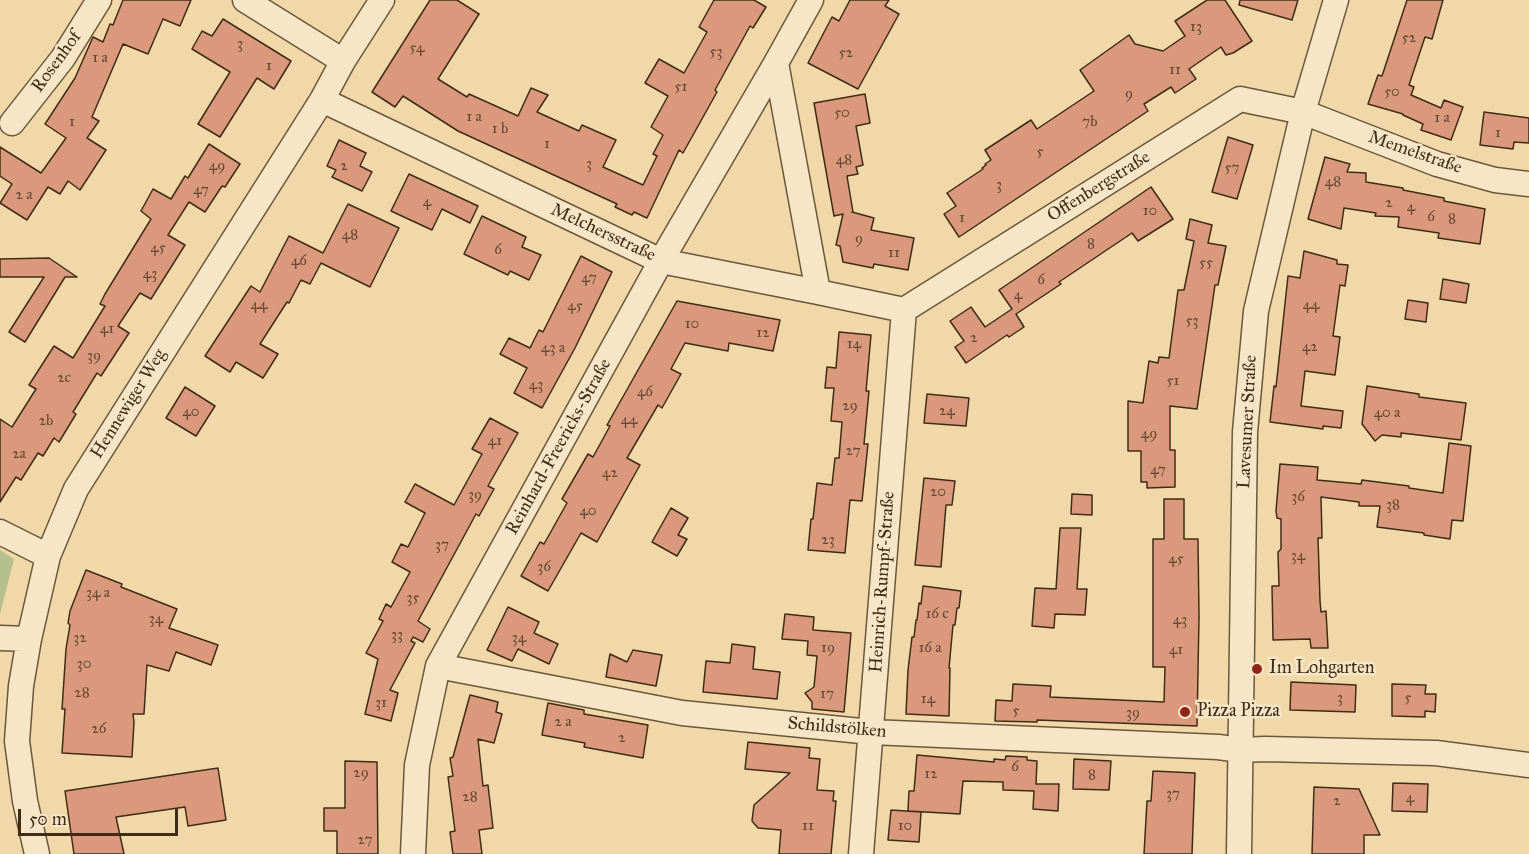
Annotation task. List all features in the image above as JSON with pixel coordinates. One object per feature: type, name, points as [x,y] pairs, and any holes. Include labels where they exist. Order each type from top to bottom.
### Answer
[{"type":"street","name":"Rosenhof","points":[[12,123],[63,58],[99,0]]},
{"type":"street","points":[[245,0],[343,61]]},
{"type":"street","name":"Hennewiger Weg","points":[[37,854],[25,801],[17,741],[21,686],[48,556],[75,489],[322,100],[343,61],[382,0]]},
{"type":"street","name":"Reinhard-Freericks-Straße","points":[[413,854],[417,765],[438,666],[661,261],[811,0]]},
{"type":"street","name":"Lavesumer Straße","points":[[1239,854],[1245,432],[1256,310],[1303,112],[1336,0]]},
{"type":"street","points":[[776,63],[818,292]]},
{"type":"street","name":"Offenbergstraße","points":[[904,310],[1240,99],[1303,112]]},
{"type":"street","name":"Melchersstraße","points":[[322,100],[661,261],[904,310]]},
{"type":"street","name":"Memelstraße","points":[[1303,112],[1437,164],[1495,180],[1529,184]]},
{"type":"street","name":"Heinrich-Rumpf-Straße","points":[[861,854],[904,310]]},
{"type":"street","points":[[0,532],[48,556]]},
{"type":"street","points":[[0,638],[29,639]]},
{"type":"street","name":"Schildstölken","points":[[438,666],[682,713],[871,732],[1206,746],[1241,750]]},
{"type":"street","points":[[1241,750],[1265,748],[1436,753],[1529,765]]},
{"type":"green space","points":[[0,550],[14,559],[0,614]]},
{"type":"building","points":[[123,0],[191,0],[180,26],[163,19],[148,54],[123,44],[92,117],[99,121],[87,138],[106,150],[80,190],[68,181],[60,194],[48,187],[27,220],[0,203],[12,184],[0,176],[0,147],[41,173],[66,138],[45,124],[75,78],[93,37],[103,42]]},
{"type":"building","points":[[430,0],[457,0],[479,14],[438,79],[467,97],[469,94],[518,116],[531,88],[548,95],[537,112],[579,131],[582,125],[616,140],[603,167],[643,185],[657,156],[653,154],[663,135],[651,127],[668,96],[645,83],[659,59],[684,73],[707,32],[699,27],[714,0],[754,0],[766,7],[753,28],[750,26],[683,153],[679,150],[647,218],[634,212],[632,215],[615,207],[617,204],[458,131],[403,96],[395,107],[372,92]]},
{"type":"building","points":[[850,0],[889,0],[885,6],[899,14],[858,89],[808,63],[832,17],[839,21]]},
{"type":"building","points":[[1207,0],[1225,0],[1252,41],[1226,55],[1221,47],[1189,69],[1196,79],[1175,93],[1171,87],[1144,104],[1148,111],[959,237],[944,214],[956,206],[947,193],[983,169],[985,164],[991,160],[985,150],[1031,120],[1037,129],[1094,91],[1080,70],[1129,35],[1135,44],[1163,51],[1185,36],[1175,21]]},
{"type":"building","points":[[1240,0],[1298,0],[1292,20],[1239,5]]},
{"type":"building","points":[[1407,0],[1443,0],[1432,39],[1425,37],[1409,85],[1414,87],[1411,95],[1441,108],[1444,100],[1463,107],[1451,140],[1421,130],[1423,124],[1403,114],[1368,104],[1378,75],[1382,76]]},
{"type":"building","points":[[223,19],[291,61],[274,89],[257,78],[220,137],[198,124],[230,72],[192,49],[202,31],[212,36]]},
{"type":"building","points":[[865,94],[870,123],[856,126],[863,165],[856,167],[858,174],[847,176],[852,212],[874,218],[871,230],[914,238],[908,270],[874,264],[873,268],[843,262],[840,246],[836,245],[843,214],[834,216],[814,103]]},
{"type":"building","points":[[1484,112],[1529,118],[1529,143],[1514,142],[1513,149],[1480,145]]},
{"type":"building","points":[[1228,137],[1253,145],[1237,199],[1212,192]]},
{"type":"building","points":[[339,140],[366,153],[360,166],[372,172],[362,191],[332,177],[336,170],[327,166]]},
{"type":"building","points":[[209,144],[240,164],[205,212],[189,202],[168,235],[185,245],[151,299],[140,293],[118,326],[129,333],[101,376],[97,373],[73,412],[76,414],[59,442],[54,438],[43,456],[38,453],[21,480],[16,477],[0,502],[0,419],[12,427],[36,389],[29,385],[54,346],[73,358],[105,306],[100,304],[105,294],[151,219],[141,211],[153,189],[171,199],[185,176],[188,178]]},
{"type":"building","points":[[1325,157],[1350,164],[1347,172],[1366,173],[1366,182],[1403,188],[1403,190],[1444,198],[1444,201],[1485,209],[1480,244],[1438,238],[1439,233],[1398,227],[1399,217],[1375,216],[1376,213],[1344,208],[1341,229],[1308,219]]},
{"type":"building","points":[[409,174],[478,206],[470,223],[442,209],[432,230],[391,211]]},
{"type":"building","points":[[1151,187],[1173,219],[1138,241],[1132,233],[1059,282],[1061,284],[1016,314],[1024,327],[1009,337],[1007,335],[966,363],[955,347],[964,341],[950,321],[971,307],[985,327],[1012,309],[999,290]]},
{"type":"building","points":[[348,204],[399,228],[370,287],[321,263],[310,284],[301,280],[289,303],[287,302],[260,344],[278,354],[263,378],[236,362],[230,372],[205,356],[251,286],[260,292],[289,236],[323,253]]},
{"type":"building","points":[[482,216],[526,237],[522,247],[541,255],[529,280],[510,271],[508,275],[464,254]]},
{"type":"building","points":[[1190,219],[1212,225],[1208,243],[1226,246],[1218,285],[1215,285],[1197,409],[1170,406],[1170,450],[1175,450],[1175,487],[1147,488],[1147,482],[1141,482],[1141,451],[1128,451],[1128,401],[1143,403],[1149,361],[1158,363],[1159,357],[1169,358],[1178,290],[1184,290],[1194,241],[1186,239]]},
{"type":"building","points":[[1304,251],[1337,260],[1337,264],[1348,265],[1345,286],[1340,285],[1333,336],[1340,337],[1335,375],[1305,371],[1301,406],[1343,411],[1341,428],[1323,426],[1323,429],[1270,422],[1288,276],[1300,278]]},
{"type":"building","points":[[581,256],[612,272],[575,348],[542,408],[514,393],[527,368],[500,354],[509,338],[530,348],[539,330],[543,332]]},
{"type":"building","points":[[49,258],[77,277],[65,277],[25,342],[9,332],[44,277],[0,277],[0,259]]},
{"type":"building","points":[[1443,279],[1469,284],[1466,303],[1440,299]]},
{"type":"building","points":[[1408,300],[1428,303],[1426,322],[1405,319]]},
{"type":"building","points":[[677,301],[780,320],[773,351],[729,343],[728,351],[685,343],[671,369],[681,374],[662,408],[658,405],[627,458],[640,465],[597,542],[581,533],[548,591],[521,576],[540,542],[544,544],[567,503],[562,499],[588,454],[593,457],[610,426],[607,425]]},
{"type":"building","points":[[839,332],[871,335],[864,444],[868,444],[862,501],[850,500],[845,553],[808,550],[817,483],[832,485],[835,458],[839,458],[842,422],[831,421],[834,388],[825,388],[827,367],[836,368]]},
{"type":"building","points":[[1367,386],[1419,394],[1419,397],[1466,403],[1461,440],[1401,433],[1401,437],[1382,435],[1375,441],[1362,424]]},
{"type":"building","points":[[185,387],[215,406],[196,436],[166,418]]},
{"type":"building","points":[[927,394],[969,398],[966,426],[924,423]]},
{"type":"building","points":[[490,418],[518,433],[488,486],[494,489],[479,516],[476,514],[418,621],[430,629],[423,642],[413,637],[411,641],[415,643],[390,690],[398,693],[391,721],[365,714],[378,659],[366,653],[383,621],[379,619],[386,604],[391,607],[410,572],[392,562],[401,544],[408,547],[425,513],[405,502],[415,484],[454,505],[482,454],[472,449]]},
{"type":"building","points":[[1449,443],[1471,446],[1463,521],[1452,520],[1450,539],[1377,527],[1380,506],[1359,506],[1359,502],[1321,497],[1322,538],[1318,538],[1320,601],[1321,612],[1326,611],[1328,648],[1311,648],[1310,639],[1273,640],[1272,586],[1279,586],[1278,552],[1281,549],[1281,519],[1277,518],[1276,511],[1280,464],[1318,467],[1317,480],[1361,484],[1362,480],[1443,493]]},
{"type":"building","points":[[924,478],[955,481],[952,505],[946,505],[941,567],[915,565]]},
{"type":"building","points":[[1072,494],[1092,495],[1092,515],[1071,514]]},
{"type":"building","points":[[1164,499],[1184,499],[1184,539],[1198,539],[1197,726],[1037,720],[1037,722],[995,721],[996,700],[1012,701],[1013,684],[1051,686],[1050,697],[1164,702],[1165,667],[1153,667],[1153,539],[1164,539]]},
{"type":"building","points":[[671,508],[688,518],[678,535],[687,539],[677,556],[652,542]]},
{"type":"building","points":[[1060,528],[1081,528],[1077,589],[1087,589],[1085,615],[1055,614],[1054,628],[1032,626],[1035,588],[1056,589]]},
{"type":"building","points":[[86,570],[122,584],[121,587],[177,609],[169,628],[218,645],[211,665],[176,652],[169,671],[147,665],[144,714],[133,714],[132,757],[62,753],[65,709],[62,709],[70,625],[68,623],[70,611]]},
{"type":"building","points":[[923,586],[961,591],[955,625],[953,625],[949,668],[949,716],[906,714],[912,637],[914,637]]},
{"type":"building","points":[[508,607],[539,622],[534,633],[558,644],[549,664],[518,649],[512,661],[487,650]]},
{"type":"building","points":[[785,614],[814,617],[813,630],[851,633],[844,712],[812,709],[812,702],[805,693],[814,687],[817,656],[807,655],[808,641],[782,639]]},
{"type":"building","points":[[732,644],[755,647],[753,669],[780,672],[777,699],[703,692],[706,661],[730,663]]},
{"type":"building","points":[[633,650],[662,655],[656,686],[606,677],[610,654],[627,662]]},
{"type":"building","points":[[1291,682],[1356,685],[1355,712],[1290,710]]},
{"type":"building","points":[[1392,684],[1426,685],[1425,694],[1436,694],[1435,712],[1425,711],[1425,717],[1392,716]]},
{"type":"building","points":[[470,695],[498,702],[496,712],[502,714],[494,743],[478,739],[483,786],[488,785],[493,828],[479,830],[482,854],[453,854],[450,832],[455,831],[448,777],[453,776],[450,758],[453,757]]},
{"type":"building","points":[[548,703],[584,710],[584,714],[648,725],[643,758],[584,747],[585,743],[542,735]]},
{"type":"building","points":[[748,742],[810,748],[809,758],[820,759],[817,790],[834,791],[833,801],[836,801],[831,854],[779,854],[781,830],[758,828],[752,821],[754,805],[790,773],[745,769]]},
{"type":"building","points":[[917,755],[994,762],[994,759],[1005,760],[1006,756],[1027,757],[1027,760],[1037,761],[1036,784],[1059,784],[1058,811],[1033,809],[1034,791],[1003,790],[1003,782],[963,781],[960,814],[908,811],[909,791],[914,791]]},
{"type":"building","points":[[1074,759],[1111,761],[1109,790],[1073,789]]},
{"type":"building","points":[[345,761],[377,762],[378,854],[337,854],[337,831],[324,831],[324,808],[345,808]]},
{"type":"building","points":[[218,768],[226,820],[188,826],[185,807],[116,817],[124,854],[74,854],[65,791]]},
{"type":"building","points":[[1153,771],[1195,773],[1192,854],[1144,854],[1147,801],[1151,801]]},
{"type":"building","points":[[1393,783],[1428,784],[1427,812],[1392,811]]},
{"type":"building","points":[[1314,787],[1359,789],[1380,835],[1364,835],[1364,854],[1312,854]]},
{"type":"building","points":[[891,810],[921,812],[919,842],[888,840]]},
{"type":"place","name":"Im Lohgarten","points":[[1257,669]]},
{"type":"place","name":"Pizza Pizza","points":[[1185,712]]}]
